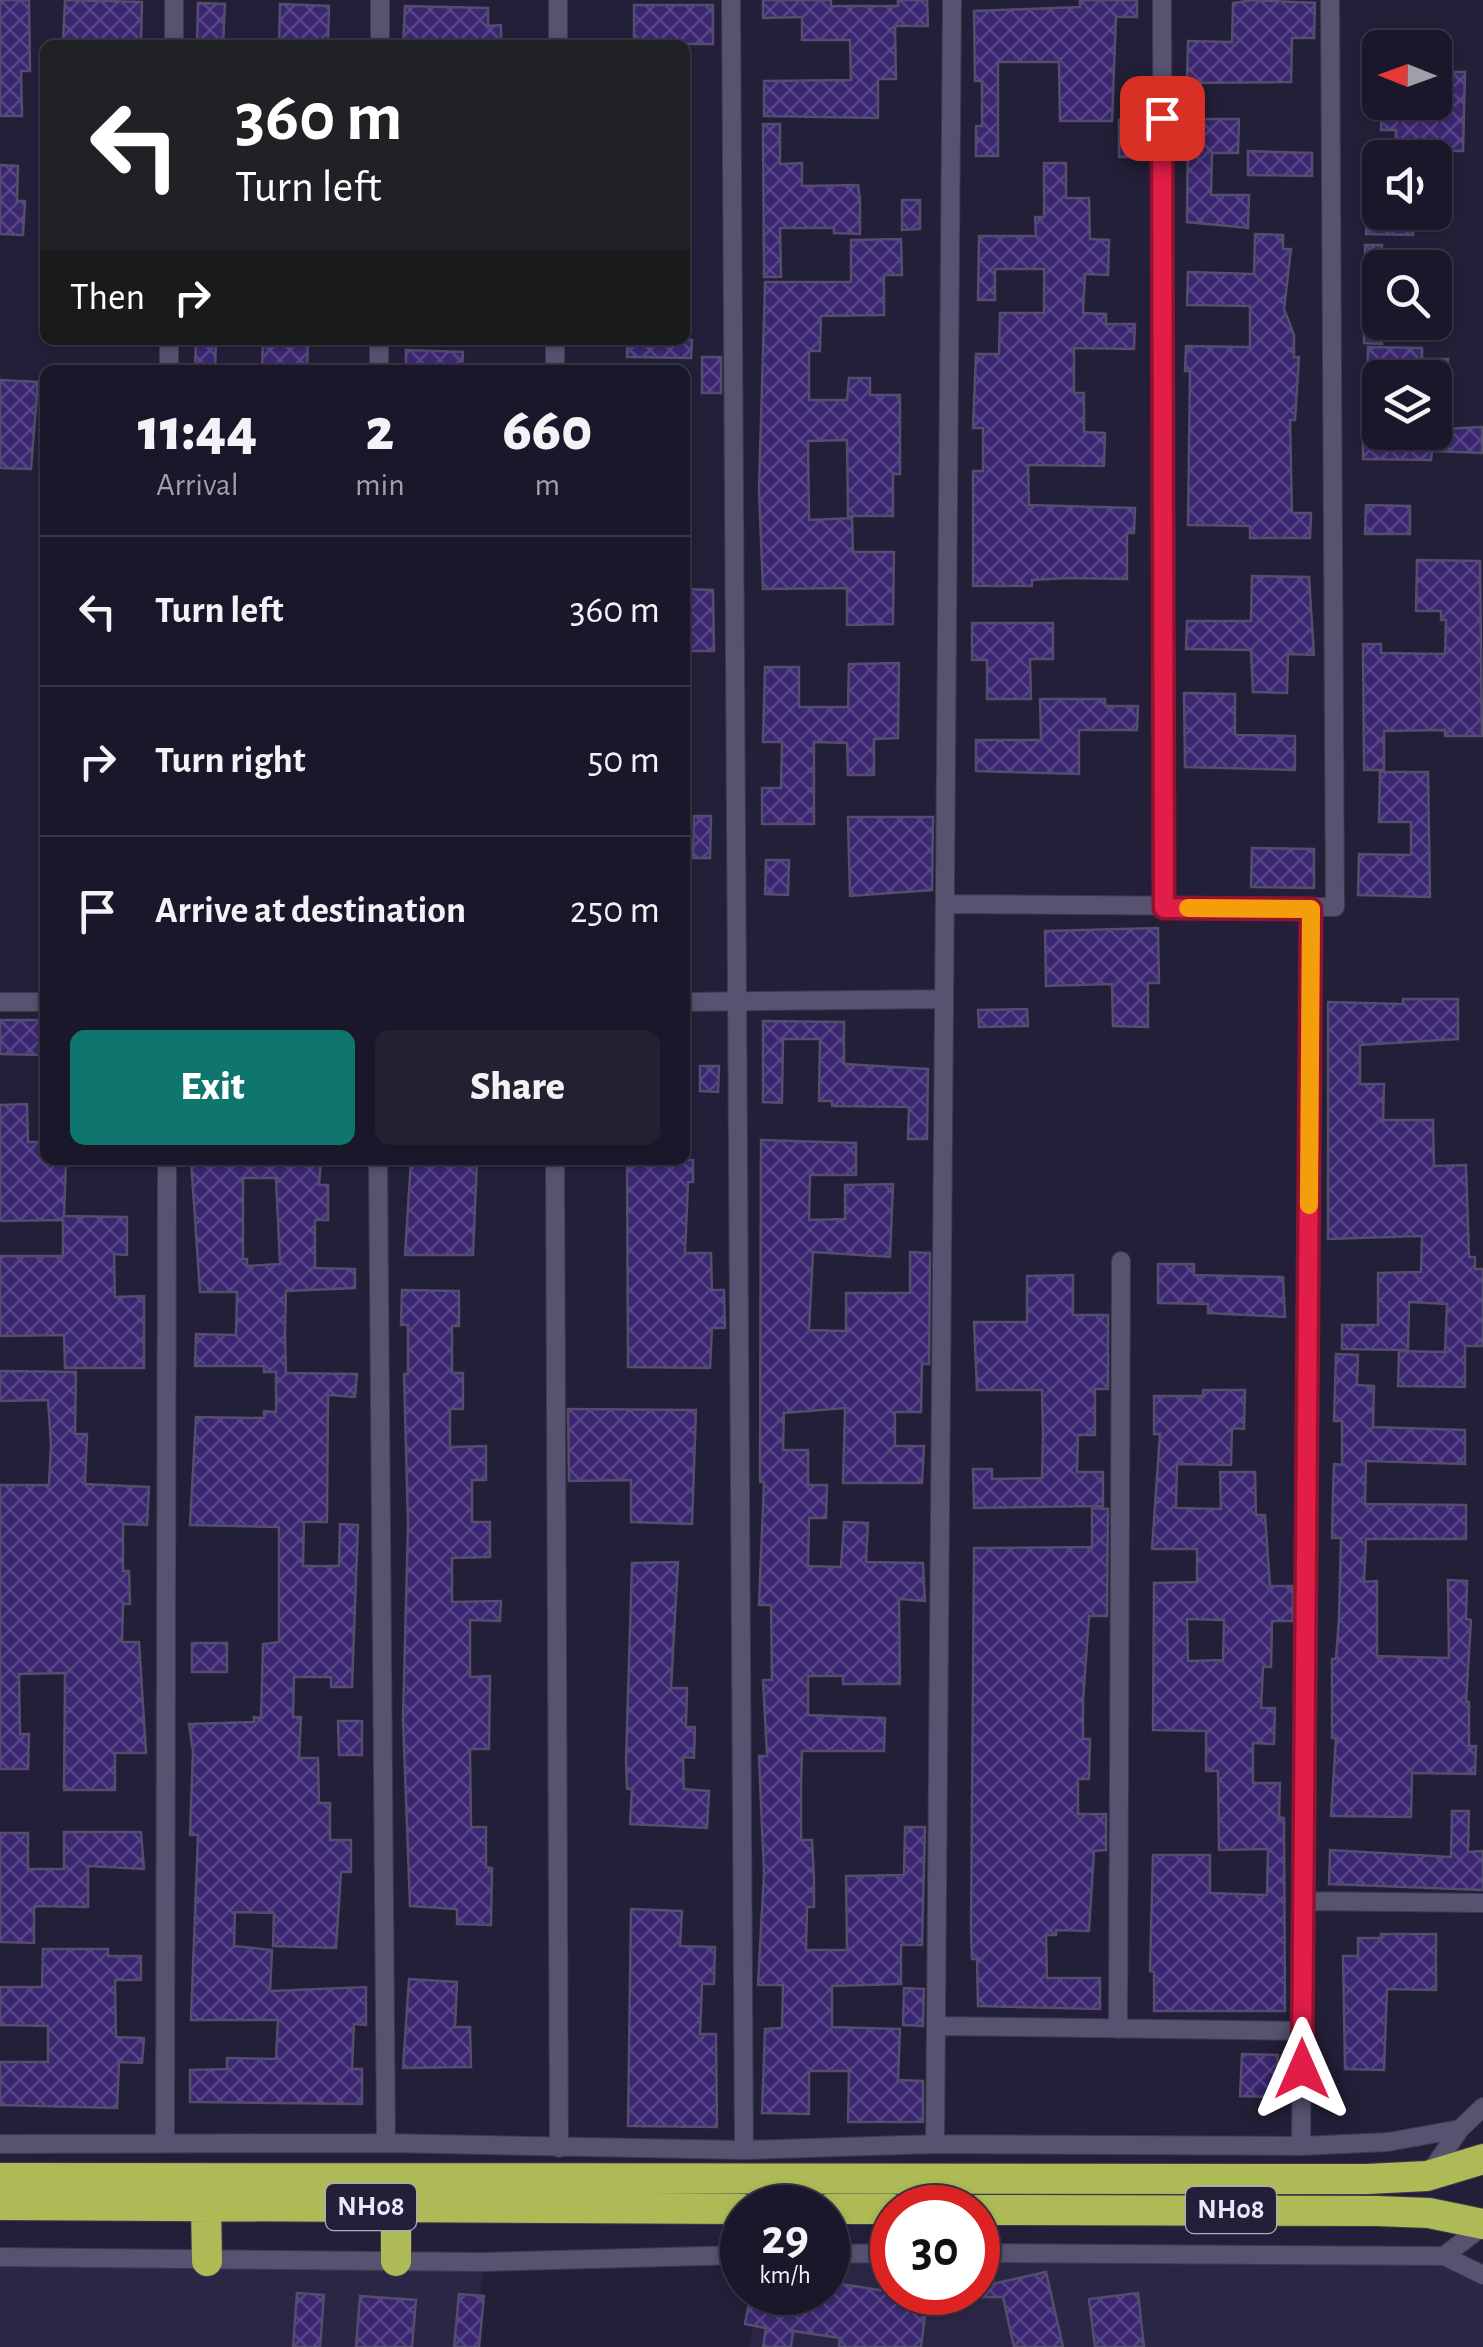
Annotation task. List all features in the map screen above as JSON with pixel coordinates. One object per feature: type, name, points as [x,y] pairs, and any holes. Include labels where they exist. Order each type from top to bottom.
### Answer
[{"type":"highway","name":"NH08","points":[[0,2178],[1427,2176],[1483,2160]]},
{"type":"highway","name":"NH08","points":[[0,2204],[720,2209]]},
{"type":"highway","points":[[206,2206],[207,2261]]},
{"type":"highway","points":[[396,2208],[396,2261]]},
{"type":"highway","name":"NH08","points":[[1000,2210],[1377,2211],[1429,2214],[1483,2225]]},
{"type":"street","points":[[174,0],[174,40]]},
{"type":"street","points":[[380,0],[380,40]]},
{"type":"street","points":[[558,0],[558,40]]},
{"type":"street","points":[[730,0],[744,2150]]},
{"type":"street","points":[[935,2144],[952,0]]},
{"type":"street","points":[[1162,0],[1164,908]]},
{"type":"street","points":[[945,904],[1311,909],[1336,906],[1330,0]]},
{"type":"street","points":[[1302,2146],[1311,909]]},
{"type":"street","points":[[690,1002],[944,999]]},
{"type":"street","points":[[0,1002],[40,1002]]},
{"type":"street","points":[[165,2142],[167,1165]]},
{"type":"street","points":[[378,1165],[386,2144]]},
{"type":"street","points":[[555,1165],[559,2148]]},
{"type":"street","points":[[1118,2028],[1121,1260]]},
{"type":"street","points":[[1304,1902],[1483,1903]]},
{"type":"street","points":[[936,2026],[1302,2030]]},
{"type":"street","points":[[1427,2176],[1460,2129],[1483,2107]]},
{"type":"street","points":[[0,2144],[165,2142],[744,2150],[935,2144],[1302,2146],[1388,2142],[1460,2129]]},
{"type":"street","points":[[1444,2256],[1483,2225]]},
{"type":"street","points":[[1000,2252],[1444,2256],[1483,2276]]},
{"type":"street","points":[[0,2258],[396,2261],[720,2255]]},
{"type":"shaded area","points":[[870,2253],[870,2315],[1000,2315],[1000,2253],[1444,2256],[1483,2275],[1483,2347],[749,2347],[756,2315],[850,2315],[850,2254]]},
{"type":"shaded area","points":[[0,2257],[483,2262],[477,2347],[0,2347]]},
{"type":"building","points":[[0,0],[29,0],[30,71],[21,71],[22,116],[0,116]]},
{"type":"building","points":[[65,0],[142,2],[141,40],[63,40]]},
{"type":"building","points":[[763,0],[831,0],[831,6],[898,6],[898,0],[927,0],[928,26],[895,26],[896,79],[878,79],[878,118],[764,116],[764,81],[851,80],[850,40],[802,40],[802,17],[763,18]]},
{"type":"building","points":[[1080,0],[1137,0],[1137,17],[1116,17],[1112,121],[1060,121],[1059,62],[998,62],[998,156],[976,156],[976,126],[982,126],[982,81],[975,81],[974,11],[1080,7]]},
{"type":"building","points":[[198,3],[225,4],[223,40],[197,40]]},
{"type":"building","points":[[1233,3],[1315,3],[1314,38],[1292,38],[1291,82],[1187,83],[1188,41],[1232,42]]},
{"type":"building","points":[[280,4],[329,6],[328,40],[279,40]]},
{"type":"building","points":[[634,5],[713,5],[713,44],[634,40]]},
{"type":"building","points":[[405,6],[488,8],[488,26],[501,25],[501,40],[403,40]]},
{"type":"building","points":[[1452,72],[1465,72],[1463,151],[1452,151],[1452,140],[1396,140],[1396,130],[1381,130],[1381,120],[1452,120]]},
{"type":"building","points":[[1188,119],[1239,119],[1238,153],[1212,153],[1211,195],[1249,195],[1248,228],[1187,222]]},
{"type":"building","points":[[1119,120],[1136,120],[1136,157],[1119,157]]},
{"type":"building","points":[[763,124],[780,124],[780,164],[802,163],[802,186],[858,185],[860,199],[860,234],[834,233],[834,228],[780,228],[781,277],[764,277]]},
{"type":"building","points":[[1248,151],[1312,153],[1312,176],[1248,175]]},
{"type":"building","points":[[1044,163],[1066,163],[1066,198],[1089,198],[1090,239],[1109,240],[1108,275],[1085,274],[1083,313],[1106,314],[1106,324],[1135,324],[1134,349],[1074,348],[1074,393],[1084,393],[1084,432],[1105,433],[1104,466],[1028,465],[1029,505],[1135,508],[1134,533],[1127,533],[1127,579],[1067,578],[1032,580],[1032,586],[973,586],[973,471],[983,471],[983,428],[973,428],[976,354],[999,354],[1000,313],[1044,313],[1044,269],[995,269],[995,300],[978,300],[979,236],[1036,236],[1035,217],[1044,217]]},
{"type":"building","points":[[0,165],[18,166],[17,201],[25,201],[23,235],[0,234]]},
{"type":"building","points":[[902,200],[920,200],[920,229],[902,230]]},
{"type":"building","points":[[1366,230],[1413,230],[1413,235],[1366,234]]},
{"type":"building","points":[[1255,234],[1283,235],[1283,249],[1291,249],[1284,309],[1294,335],[1294,357],[1299,357],[1295,420],[1290,420],[1292,513],[1311,513],[1310,538],[1250,538],[1250,526],[1188,525],[1190,371],[1185,371],[1186,346],[1250,347],[1250,306],[1187,305],[1188,272],[1254,274]]},
{"type":"building","points":[[901,239],[902,275],[884,275],[884,315],[821,316],[820,351],[809,351],[809,400],[847,400],[849,378],[870,378],[870,395],[900,395],[900,474],[893,474],[893,516],[848,516],[847,440],[808,441],[809,520],[852,518],[853,552],[894,552],[893,624],[847,625],[847,588],[763,589],[759,490],[765,282],[851,282],[851,240]]},
{"type":"building","points":[[1365,245],[1382,245],[1382,250],[1365,250]]},
{"type":"building","points":[[692,340],[691,358],[627,357],[627,345],[690,345]]},
{"type":"building","points":[[1364,340],[1382,340],[1382,344]]},
{"type":"building","points":[[196,345],[216,345],[215,365],[195,365]]},
{"type":"building","points":[[263,345],[308,345],[307,365],[262,365]]},
{"type":"building","points":[[1368,347],[1422,348],[1422,359],[1448,359],[1448,360],[1368,360]]},
{"type":"building","points":[[406,350],[463,352],[462,365],[406,365]]},
{"type":"building","points":[[702,357],[721,357],[721,393],[702,393]]},
{"type":"building","points":[[0,380],[38,382],[31,469],[0,468]]},
{"type":"building","points":[[1482,427],[1482,453],[1432,451],[1431,460],[1363,459],[1363,450],[1452,450],[1452,428]]},
{"type":"building","points":[[1366,505],[1410,506],[1410,534],[1365,534]]},
{"type":"building","points":[[1417,560],[1480,561],[1482,736],[1445,736],[1445,730],[1384,731],[1384,770],[1364,770],[1363,644],[1381,644],[1381,653],[1445,654],[1446,620],[1441,620],[1441,611],[1416,611]]},
{"type":"building","points":[[1252,576],[1309,577],[1314,655],[1288,654],[1287,693],[1253,692],[1251,650],[1186,649],[1187,621],[1251,621]]},
{"type":"building","points":[[690,589],[713,590],[714,651],[690,651]]},
{"type":"building","points":[[972,623],[1053,623],[1053,659],[1030,659],[1031,699],[987,699],[987,660],[972,660]]},
{"type":"building","points":[[899,663],[898,738],[874,739],[874,775],[848,775],[847,743],[814,742],[814,824],[762,824],[762,788],[781,788],[782,742],[763,742],[765,667],[799,667],[799,707],[848,707],[849,664]]},
{"type":"building","points":[[1184,693],[1235,694],[1235,735],[1295,736],[1295,770],[1185,767]]},
{"type":"building","points":[[1040,699],[1105,699],[1105,706],[1138,706],[1137,730],[1079,730],[1079,774],[976,771],[976,740],[1041,740]]},
{"type":"building","points":[[1380,772],[1428,772],[1430,897],[1358,895],[1359,854],[1411,855],[1411,822],[1379,822]]},
{"type":"building","points":[[694,816],[711,816],[710,858],[693,858]]},
{"type":"building","points":[[848,817],[933,817],[932,890],[850,896]]},
{"type":"building","points":[[1252,848],[1314,849],[1314,888],[1251,887]]},
{"type":"building","points":[[766,860],[789,860],[788,895],[765,894]]},
{"type":"building","points":[[1158,928],[1159,983],[1148,983],[1148,1027],[1113,1026],[1112,984],[1046,986],[1045,931]]},
{"type":"building","points":[[1403,999],[1458,999],[1458,1039],[1360,1045],[1360,1084],[1384,1084],[1383,1120],[1433,1120],[1434,1166],[1466,1165],[1469,1257],[1475,1257],[1475,1269],[1483,1269],[1483,1346],[1465,1346],[1465,1387],[1398,1386],[1399,1351],[1445,1352],[1447,1304],[1409,1302],[1408,1350],[1342,1349],[1342,1325],[1378,1325],[1378,1273],[1421,1272],[1422,1236],[1328,1239],[1328,1002],[1403,1004]]},
{"type":"building","points":[[1027,1009],[1028,1026],[979,1027],[978,1010]]},
{"type":"building","points":[[0,1020],[40,1020],[40,1055],[0,1054]]},
{"type":"building","points":[[763,1021],[844,1022],[844,1064],[928,1069],[927,1139],[908,1139],[909,1107],[832,1106],[832,1101],[819,1101],[820,1039],[783,1039],[782,1103],[763,1102]]},
{"type":"building","points":[[700,1066],[719,1066],[718,1092],[700,1091]]},
{"type":"building","points":[[27,1104],[28,1142],[40,1142],[40,1165],[66,1165],[64,1216],[127,1217],[127,1255],[114,1254],[115,1297],[144,1296],[144,1368],[65,1368],[64,1335],[0,1336],[0,1256],[63,1256],[63,1220],[0,1221],[0,1105]]},
{"type":"building","points":[[761,1140],[856,1143],[856,1175],[810,1175],[809,1220],[845,1219],[845,1185],[893,1184],[890,1257],[813,1252],[809,1330],[846,1331],[846,1293],[910,1293],[910,1252],[930,1253],[929,1364],[922,1364],[921,1412],[895,1412],[895,1446],[924,1446],[922,1483],[843,1483],[845,1408],[784,1413],[783,1450],[808,1450],[808,1485],[827,1485],[826,1518],[809,1518],[808,1566],[841,1567],[844,1522],[868,1523],[866,1562],[923,1563],[925,1601],[899,1599],[900,1684],[843,1684],[843,1676],[808,1676],[808,1715],[885,1718],[884,1751],[802,1751],[801,1840],[812,1840],[814,1876],[814,1907],[807,1907],[806,1950],[847,1950],[846,1876],[904,1875],[905,1827],[925,1827],[922,1945],[901,1945],[901,1984],[832,1986],[832,2027],[900,2029],[898,2080],[923,2081],[923,2122],[848,2122],[849,2071],[809,2071],[809,2114],[762,2113],[765,2029],[782,2028],[783,1985],[758,1985],[764,1873],[759,1756],[767,1756],[763,1680],[772,1680],[771,1605],[759,1605],[764,1482],[760,1482]]},
{"type":"building","points":[[693,1160],[693,1182],[688,1182],[685,1253],[711,1253],[712,1290],[724,1290],[725,1328],[712,1328],[710,1368],[628,1367],[627,1165],[690,1165]]},
{"type":"building","points":[[191,1165],[321,1165],[319,1185],[328,1185],[328,1220],[315,1220],[315,1268],[355,1269],[355,1288],[286,1291],[286,1373],[357,1374],[355,1397],[328,1395],[327,1522],[304,1522],[303,1566],[339,1566],[340,1524],[358,1525],[352,1687],[331,1687],[331,1677],[294,1677],[293,1717],[301,1717],[299,1758],[318,1758],[319,1803],[330,1803],[330,1840],[351,1840],[351,1872],[341,1872],[336,1948],[273,1946],[274,1913],[235,1912],[234,1946],[272,1950],[270,1991],[366,1987],[366,2025],[354,2024],[352,2069],[362,2069],[362,2104],[190,2102],[190,2070],[227,2069],[227,2058],[276,2059],[278,2020],[191,2020],[198,1835],[190,1835],[193,1751],[189,1724],[254,1722],[254,1717],[261,1718],[263,1644],[279,1642],[279,1527],[190,1525],[196,1417],[264,1418],[264,1411],[276,1412],[276,1372],[264,1372],[264,1366],[195,1366],[196,1334],[236,1335],[237,1292],[200,1292]],"holes":[[[243,1178],[276,1178],[280,1264],[247,1266],[247,1259],[243,1259]]]},
{"type":"building","points":[[411,1165],[477,1165],[473,1255],[405,1255]]},
{"type":"building","points":[[1158,1264],[1194,1264],[1194,1275],[1283,1277],[1285,1317],[1208,1313],[1208,1304],[1158,1303]]},
{"type":"building","points":[[1073,1275],[1073,1315],[1108,1315],[1108,1389],[1095,1389],[1095,1435],[1078,1435],[1077,1472],[1103,1472],[1103,1506],[974,1508],[973,1469],[992,1469],[992,1479],[1042,1478],[1043,1435],[1042,1390],[977,1390],[974,1322],[1027,1322],[1027,1276]]},
{"type":"building","points":[[402,1290],[459,1291],[459,1326],[452,1326],[452,1373],[463,1373],[463,1409],[450,1409],[450,1447],[486,1446],[486,1480],[472,1480],[472,1522],[490,1522],[490,1557],[452,1558],[452,1602],[501,1601],[500,1621],[470,1620],[470,1677],[490,1676],[489,1749],[470,1749],[471,1827],[486,1827],[486,1867],[492,1868],[491,1925],[457,1924],[457,1909],[410,1906],[403,1719],[408,1525],[404,1374],[408,1374],[408,1325],[401,1325]]},
{"type":"building","points":[[1336,1354],[1358,1355],[1357,1385],[1374,1386],[1373,1427],[1465,1430],[1465,1464],[1366,1461],[1365,1504],[1466,1505],[1466,1539],[1366,1539],[1364,1582],[1377,1581],[1377,1656],[1449,1658],[1448,1580],[1467,1581],[1466,1619],[1471,1620],[1466,1702],[1469,1746],[1476,1746],[1475,1774],[1412,1773],[1411,1817],[1331,1816],[1336,1738],[1332,1738],[1332,1659],[1336,1659],[1339,1619],[1341,1538],[1332,1538],[1334,1464],[1342,1465],[1342,1421],[1334,1421]]},
{"type":"building","points":[[0,1371],[76,1372],[75,1434],[87,1434],[85,1484],[149,1487],[147,1525],[123,1524],[123,1571],[129,1571],[130,1604],[123,1604],[122,1642],[139,1642],[146,1753],[115,1753],[115,1790],[64,1790],[65,1673],[19,1674],[20,1734],[29,1734],[28,1769],[0,1769],[0,1485],[49,1485],[51,1444],[48,1400],[0,1401]]},
{"type":"building","points":[[1203,1390],[1245,1390],[1244,1429],[1232,1428],[1231,1465],[1177,1464],[1176,1508],[1221,1509],[1220,1472],[1255,1472],[1256,1515],[1265,1515],[1270,1586],[1293,1586],[1293,1621],[1272,1621],[1271,1667],[1263,1667],[1261,1708],[1275,1708],[1274,1744],[1253,1743],[1253,1783],[1280,1783],[1279,1817],[1284,1818],[1285,2011],[1154,2011],[1154,1972],[1150,1971],[1153,1855],[1210,1855],[1210,1893],[1267,1895],[1268,1849],[1219,1850],[1218,1771],[1206,1771],[1206,1731],[1153,1730],[1154,1583],[1197,1582],[1197,1549],[1152,1549],[1160,1434],[1154,1434],[1154,1396],[1203,1396]],"holes":[[[1187,1619],[1224,1620],[1223,1660],[1188,1661]]]},
{"type":"building","points":[[568,1409],[696,1410],[692,1524],[631,1522],[631,1480],[569,1481]]},
{"type":"building","points":[[1092,1508],[1108,1509],[1107,1616],[1089,1616],[1083,1739],[1090,1739],[1089,1779],[1078,1779],[1078,1814],[1106,1814],[1106,1850],[1094,1851],[1089,1931],[1056,1930],[1056,1935],[1046,1935],[1047,1978],[1100,1978],[1100,2009],[978,2006],[977,1959],[972,1959],[971,1931],[974,1548],[1092,1547]]},
{"type":"building","points":[[678,1562],[671,1688],[687,1688],[686,1727],[695,1727],[694,1758],[683,1757],[684,1789],[709,1791],[707,1828],[630,1824],[632,1789],[627,1789],[626,1761],[632,1563]]},
{"type":"building","points":[[192,1643],[227,1643],[227,1672],[192,1672]]},
{"type":"building","points":[[338,1721],[362,1721],[362,1755],[339,1755]]},
{"type":"building","points":[[1452,1811],[1469,1811],[1468,1852],[1483,1851],[1483,1890],[1329,1884],[1330,1850],[1451,1857]]},
{"type":"building","points":[[64,1832],[141,1832],[144,1869],[88,1866],[88,1907],[38,1906],[34,1908],[34,1943],[0,1942],[0,1833],[28,1833],[28,1869],[64,1869]]},
{"type":"building","points":[[631,1909],[682,1911],[680,1946],[715,1947],[714,1984],[702,1984],[700,2034],[716,2034],[717,2127],[628,2126]]},
{"type":"building","points":[[1381,1934],[1436,1934],[1436,1990],[1387,1989],[1384,2070],[1345,2069],[1343,1956],[1358,1956],[1358,1938],[1381,1938]]},
{"type":"building","points":[[43,1949],[108,1949],[108,1956],[141,1956],[141,1980],[115,1980],[116,2037],[144,2038],[142,2063],[119,2062],[117,2108],[0,2105],[0,2062],[48,2062],[48,2026],[0,2025],[0,1987],[42,1987]]},
{"type":"building","points":[[409,1979],[457,1982],[455,2027],[470,2027],[471,2067],[403,2068]]},
{"type":"building","points":[[904,1988],[924,1989],[923,2026],[903,2025]]},
{"type":"building","points":[[1242,2054],[1278,2055],[1276,2097],[1240,2096]]},
{"type":"building","points":[[1046,2272],[1063,2347],[1014,2347],[1000,2297],[1000,2282]]},
{"type":"building","points":[[850,2285],[870,2289],[870,2315],[925,2315],[921,2347],[839,2347],[840,2338],[793,2331],[791,2347],[763,2347],[766,2328],[745,2324],[747,2315],[850,2315]]},
{"type":"building","points":[[297,2293],[324,2295],[320,2347],[293,2347]]},
{"type":"building","points":[[1138,2293],[1144,2347],[1095,2347],[1089,2299]]},
{"type":"building","points":[[459,2294],[484,2296],[479,2347],[454,2347]]},
{"type":"building","points":[[360,2296],[416,2300],[412,2347],[356,2347]]},
{"type":"slow traffic","points":[[1188,908],[1311,909],[1309,1205]]},
{"type":"route","points":[[1162,118],[1164,908],[1311,909],[1302,2069]]}]
